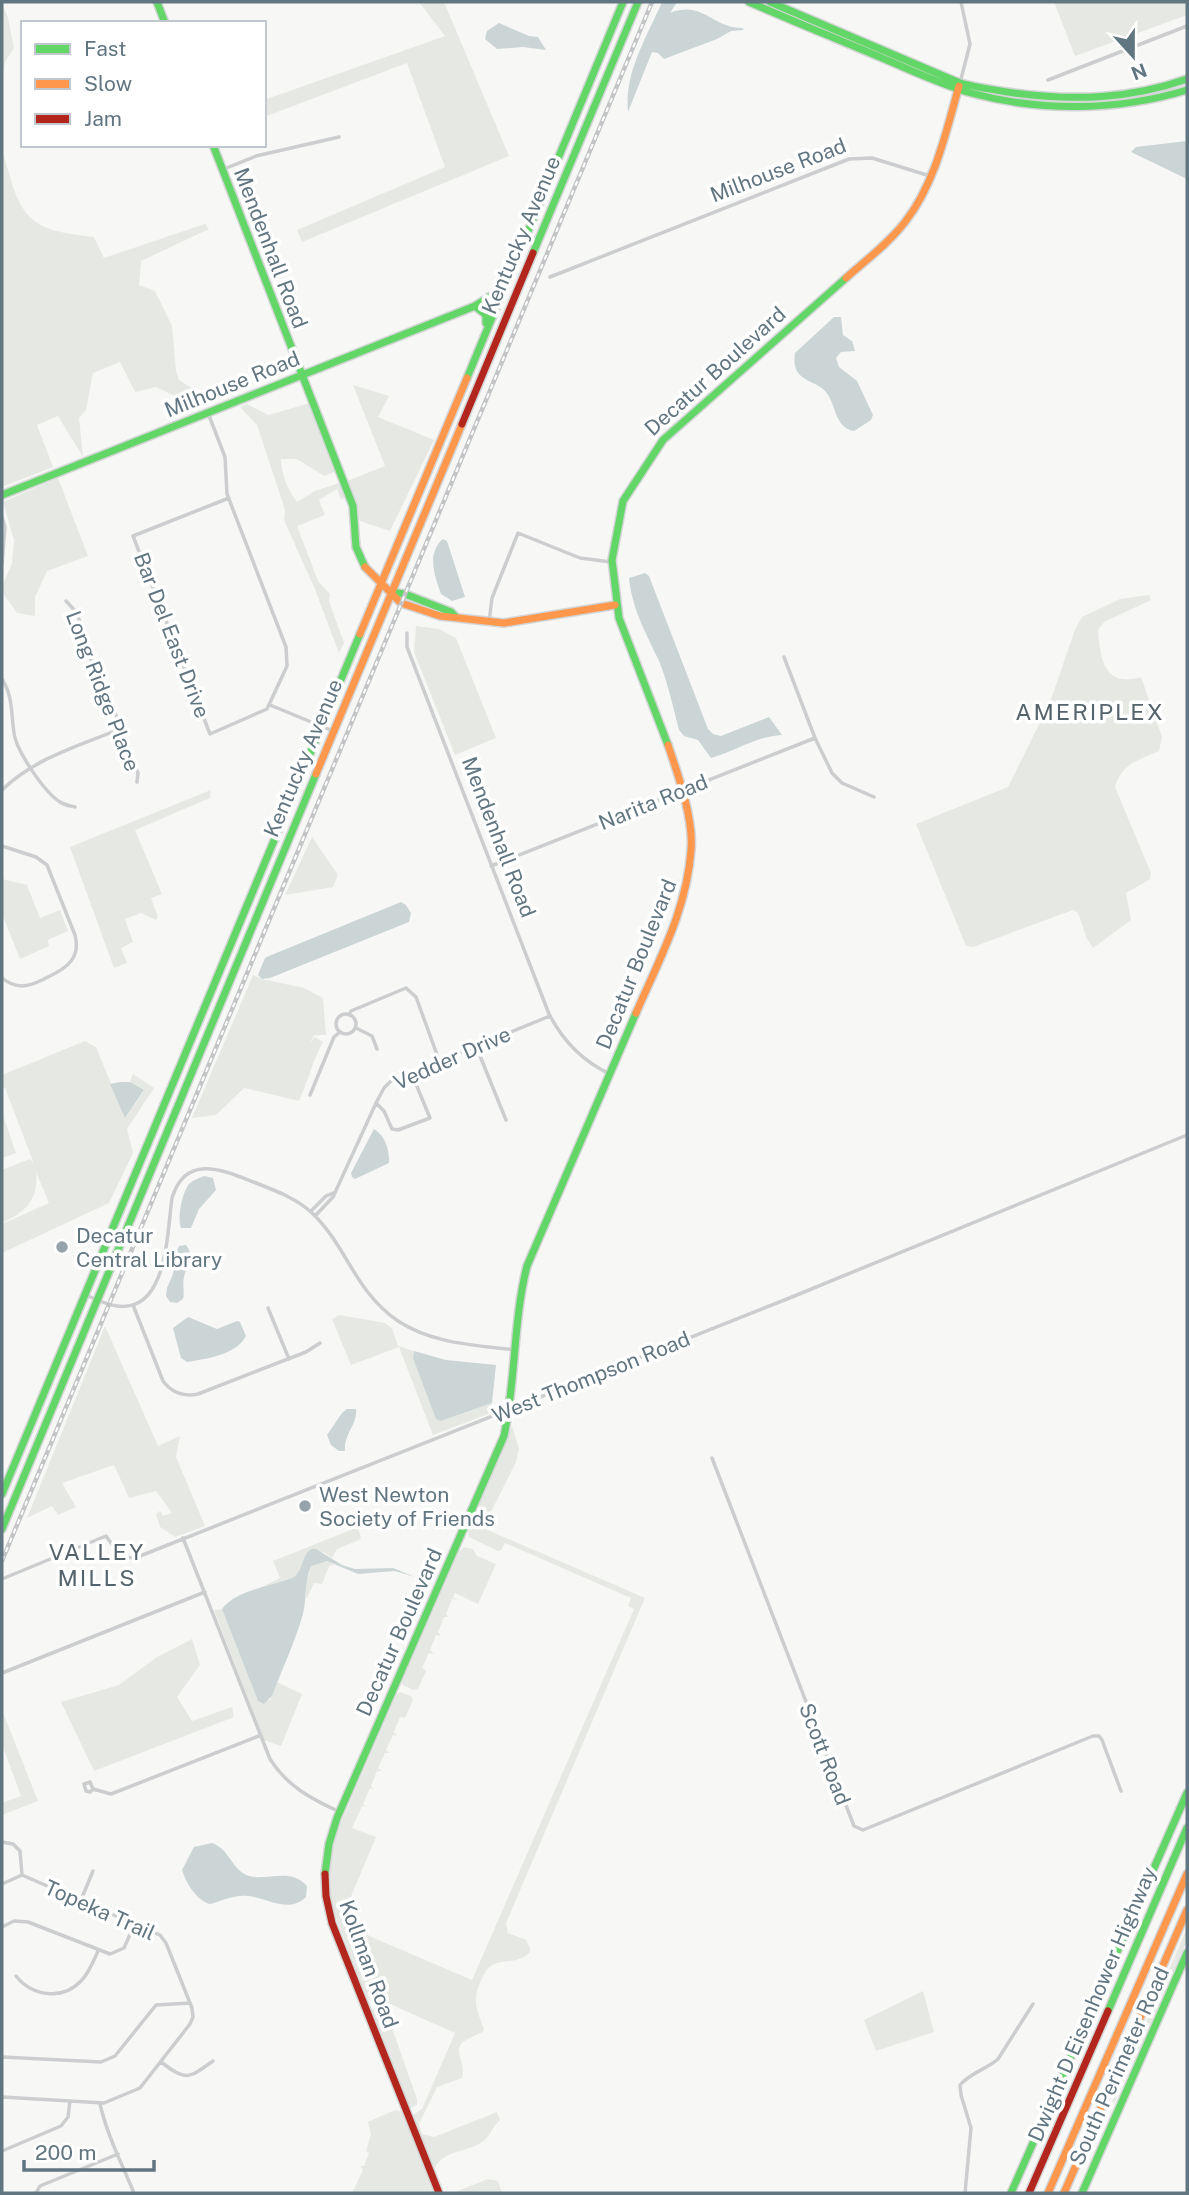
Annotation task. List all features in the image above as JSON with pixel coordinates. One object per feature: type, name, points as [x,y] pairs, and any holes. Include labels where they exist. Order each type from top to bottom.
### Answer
[{"type":"main road","points":[[157,2],[164,21]]},
{"type":"main road","name":"Kentucky Avenue","points":[[2,1494],[623,2]]},
{"type":"main road","name":"Kentucky Avenue","points":[[2,1529],[638,2]]},
{"type":"main road","points":[[749,2],[959,86],[1000,98],[1077,106],[1138,102],[1187,90]]},
{"type":"main road","points":[[770,2],[959,86],[1079,101],[1152,92],[1187,79]]},
{"type":"main road","points":[[930,176],[959,86]]},
{"type":"main road","name":"Mendenhall Road","points":[[214,147],[353,506],[356,547],[360,560],[368,572],[391,592]]},
{"type":"main road","name":"Decatur Boulevard","points":[[340,1812],[502,1441],[510,1409],[522,1291],[528,1262],[686,895],[692,865],[692,838],[684,790],[615,605],[611,562],[614,537],[623,504],[650,454],[673,430],[897,233],[918,206],[930,176]]},
{"type":"main road","name":"Milhouse Road","points":[[2,495],[475,306],[503,287]]},
{"type":"main road","points":[[475,306],[482,309],[486,315],[486,328]]},
{"type":"main road","points":[[391,592],[405,594],[456,616],[489,622],[526,621],[615,605]]},
{"type":"main road","points":[[1013,2191],[1187,1793]]},
{"type":"main road","name":"Kollman Road","points":[[340,1812],[330,1839],[326,1862],[325,1887],[330,1914],[439,2193]]},
{"type":"main road","name":"Dwight D Eisenhower Highway","points":[[1029,2193],[1187,1828]]},
{"type":"main road","name":"Dwight D Eisenhower Highway","points":[[1048,2193],[1187,1874]]},
{"type":"main road","points":[[1064,2193],[1187,1910]]},
{"type":"main road","name":"South Perimeter Road","points":[[1082,2193],[1187,1953]]},
{"type":"street","points":[[959,86],[970,44],[961,2]]},
{"type":"street","points":[[1048,80],[1187,26]]},
{"type":"street","points":[[222,170],[256,156],[339,137]]},
{"type":"street","name":"Milhouse Road","points":[[550,277],[849,159],[878,159],[930,176]]},
{"type":"street","points":[[208,413],[225,456],[229,498],[287,651],[287,666],[270,705],[333,731]]},
{"type":"street","name":"Bar Del East Drive","points":[[229,498],[134,536],[210,734],[261,713],[270,705]]},
{"type":"street","points":[[2,517],[5,527],[2,564]]},
{"type":"street","points":[[489,622],[492,598],[518,533],[586,560],[611,562]]},
{"type":"street","name":"Long Ridge Place","points":[[66,601],[77,613],[92,660],[138,773],[136,782]]},
{"type":"street","name":"Mendenhall Road","points":[[407,633],[407,647],[550,1016],[572,1048],[592,1065],[610,1074]]},
{"type":"street","points":[[784,657],[815,738],[835,776],[842,783],[874,797]]},
{"type":"street","points":[[2,679],[10,695],[15,738],[30,766],[60,802],[75,807]]},
{"type":"street","points":[[2,790],[30,766],[121,729]]},
{"type":"street","name":"Narita Road","points":[[491,866],[815,738]]},
{"type":"street","points":[[2,846],[36,857],[50,869],[76,939],[75,955],[62,971],[30,986],[12,985],[2,978]]},
{"type":"street","points":[[349,1015],[351,1011],[406,988],[416,997],[439,1060]]},
{"type":"street","points":[[343,1014],[349,1015],[356,1022],[356,1028],[349,1034],[340,1032],[336,1021],[343,1014]]},
{"type":"street","name":"Vedder Drive","points":[[315,1216],[331,1200],[376,1103],[391,1081],[550,1016]]},
{"type":"street","points":[[356,1028],[372,1037],[377,1049]]},
{"type":"street","points":[[310,1096],[334,1037],[340,1032]]},
{"type":"street","points":[[476,1046],[506,1120]]},
{"type":"street","points":[[376,1103],[384,1111],[392,1129],[398,1130],[430,1118],[411,1072]]},
{"type":"street","name":"West Thompson Road","points":[[2,1579],[106,1536],[121,1557],[129,1558],[183,1538],[1187,1135]]},
{"type":"street","points":[[84,1294],[114,1306],[133,1305],[147,1297],[158,1282],[173,1195],[181,1181],[191,1172],[208,1168],[222,1169],[288,1196],[311,1212],[328,1232],[365,1290],[400,1322],[418,1332],[442,1340],[516,1350]]},
{"type":"street","name":"Vedder Drive","points":[[311,1212],[326,1196],[333,1193]]},
{"type":"street","points":[[133,1305],[163,1381],[171,1390],[183,1395],[198,1394],[289,1359],[320,1343]]},
{"type":"street","points":[[268,1308],[289,1359]]},
{"type":"street","name":"Scott Road","points":[[712,1458],[854,1826],[863,1830],[1094,1736],[1102,1740],[1121,1791]]},
{"type":"street","points":[[183,1538],[270,1759],[289,1783],[315,1801],[340,1812]]},
{"type":"street","points":[[2,1673],[205,1592]]},
{"type":"street","points":[[93,1788],[111,1794],[259,1736]]},
{"type":"street","name":"Topeka Trail","points":[[2,1842],[9,1842],[19,1849],[23,1859],[22,1875],[158,1933],[164,1940],[190,2003],[193,2017],[160,2062]]},
{"type":"street","points":[[81,1900],[93,1871]]},
{"type":"street","points":[[2,1884],[22,1875]]},
{"type":"street","points":[[2,1927],[14,1922],[29,1922],[98,1951],[112,1954],[121,1950],[135,1923]]},
{"type":"street","points":[[16,1976],[37,1992],[64,1992],[82,1980],[98,1951]]},
{"type":"street","points":[[2,2057],[102,2062],[114,2056],[153,2007],[164,2003],[190,2003]]},
{"type":"street","points":[[965,2193],[971,2127],[961,2095],[961,2085],[967,2078],[991,2066],[998,2059],[1033,2004]]},
{"type":"street","points":[[2,2097],[109,2102],[136,2092],[160,2062],[186,2077],[196,2074],[213,2062]]},
{"type":"street","points":[[2,2151],[61,2126],[68,2117],[70,2101]]},
{"type":"street","points":[[100,2103],[105,2126],[134,2193]]},
{"type":"street","points":[[37,2191],[118,2154]]},
{"type":"shaded area","points":[[419,2],[444,2],[509,156],[302,242],[297,230],[445,167],[407,63],[266,116],[266,99],[445,36]]},
{"type":"shaded area","points":[[662,2],[677,2],[670,13],[691,10],[744,30],[731,31],[664,59],[658,53],[652,52],[628,112],[633,69]]},
{"type":"shaded area","points":[[1054,2],[1187,2],[1187,15],[1075,56]]},
{"type":"shaded area","points":[[2,3],[14,48],[5,62],[2,82]]},
{"type":"shaded area","points":[[499,23],[538,37],[546,50],[523,47],[497,49],[485,39],[487,31]]},
{"type":"shaded area","points":[[1187,141],[1187,179],[1131,152],[1136,147]]},
{"type":"shaded area","points":[[2,142],[4,156],[23,209],[40,225],[94,237],[104,258],[205,224],[209,229],[141,261],[139,285],[155,291],[172,326],[179,380],[211,400],[199,408],[156,387],[135,392],[120,362],[93,373],[86,410],[79,418],[83,457],[58,416],[37,425],[53,467],[2,487]]},
{"type":"shaded area","points":[[834,317],[841,317],[843,335],[852,341],[855,351],[841,352],[836,358],[839,367],[857,381],[873,415],[871,420],[854,431],[842,425],[827,394],[801,376],[795,364],[795,353]]},
{"type":"shaded area","points":[[353,385],[389,396],[378,417],[434,440],[390,531],[360,521],[347,481],[385,466]]},
{"type":"shaded area","points":[[310,403],[335,472],[324,476],[297,459],[281,459],[281,464],[286,482],[297,502],[315,491],[339,483],[346,497],[341,500],[337,489],[319,500],[325,515],[297,526],[318,581],[330,594],[329,601],[344,643],[339,653],[314,587],[284,520],[285,510],[257,425],[240,407],[247,404],[268,415]]},
{"type":"shaded area","points":[[58,478],[88,556],[47,571],[35,597],[35,616],[17,613],[2,592],[12,564],[14,540],[3,502]]},
{"type":"shaded area","points":[[443,539],[447,541],[465,597],[452,601],[441,594],[433,565],[435,551]]},
{"type":"shaded area","points":[[645,573],[649,576],[708,729],[721,736],[769,717],[782,735],[755,741],[711,758],[698,740],[684,736],[679,730],[662,669],[633,600],[629,578]]},
{"type":"shaded area","points":[[1149,595],[1151,600],[1104,622],[1098,630],[1100,651],[1106,668],[1119,678],[1141,677],[1162,737],[1159,751],[1127,767],[1115,787],[1151,873],[1150,879],[1126,893],[1131,920],[1093,948],[1078,913],[1073,910],[973,947],[966,946],[916,824],[1008,787],[1050,702],[1082,617],[1120,599]]},
{"type":"shaded area","points":[[416,626],[439,629],[456,638],[496,738],[455,755],[414,652]]},
{"type":"shaded area","points":[[211,790],[210,798],[135,830],[162,894],[151,898],[158,917],[156,920],[141,913],[125,919],[133,942],[121,948],[127,963],[114,968],[70,847]]},
{"type":"shaded area","points":[[312,837],[338,875],[333,887],[285,895]]},
{"type":"shaded area","points":[[2,879],[27,885],[40,918],[60,910],[68,931],[48,940],[49,946],[20,959],[2,914]]},
{"type":"shaded area","points":[[401,902],[411,913],[409,922],[270,978],[262,979],[258,975],[265,958]]},
{"type":"shaded area","points":[[253,975],[304,988],[323,998],[326,1035],[314,1035],[310,1043],[315,1037],[323,1042],[299,1101],[244,1088],[216,1115],[192,1118]]},
{"type":"shaded area","points":[[85,1041],[96,1047],[125,1118],[144,1091],[130,1082],[133,1074],[154,1088],[127,1129],[133,1153],[109,1203],[2,1253],[2,1224],[49,1203],[36,1172],[36,1189],[30,1203],[4,1222],[2,1170],[30,1159],[34,1164],[5,1088],[2,1089],[2,1075]]},
{"type":"shaded area","points":[[130,1082],[144,1090],[125,1118],[110,1084]]},
{"type":"shaded area","points":[[2,1112],[16,1153],[2,1158]]},
{"type":"shaded area","points":[[374,1129],[386,1144],[389,1163],[355,1179],[351,1173]]},
{"type":"shaded area","points":[[204,1176],[213,1178],[216,1190],[199,1209],[191,1228],[181,1228],[180,1212],[186,1188]]},
{"type":"shaded area","points":[[186,1245],[190,1257],[183,1280],[183,1299],[177,1303],[170,1302],[166,1296],[173,1274],[175,1254],[179,1246]]},
{"type":"shaded area","points":[[339,1315],[385,1323],[392,1328],[398,1346],[414,1351],[413,1358],[441,1421],[492,1403],[488,1414],[433,1435],[399,1347],[351,1365],[332,1319]]},
{"type":"shaded area","points":[[188,1317],[217,1329],[237,1321],[246,1336],[228,1352],[187,1362],[181,1358],[173,1328]]},
{"type":"shaded area","points":[[105,1326],[158,1446],[180,1436],[176,1457],[205,1526],[175,1537],[160,1527],[156,1514],[160,1511],[163,1516],[172,1513],[156,1491],[129,1498],[114,1465],[62,1483],[76,1507],[58,1515],[52,1506],[27,1518]]},
{"type":"shaded area","points":[[414,1351],[446,1360],[496,1365],[492,1403],[441,1421],[436,1419],[413,1358]]},
{"type":"shaded area","points":[[347,1409],[356,1409],[355,1420],[346,1440],[345,1451],[339,1451],[331,1445],[327,1435]]},
{"type":"shaded area","points":[[512,1426],[519,1449],[516,1462],[483,1528],[645,1598],[506,1923],[508,1933],[526,1940],[530,1952],[517,1960],[494,1964],[485,1972],[476,1997],[483,2032],[461,2044],[459,2052],[462,2078],[437,2087],[419,2124],[422,2134],[434,2137],[497,2112],[500,2120],[482,2142],[443,2158],[433,2171],[412,2116],[422,2109],[455,2033],[381,2000],[371,2001],[367,1998],[331,1900],[329,1870],[337,1832],[397,1694],[400,1692],[411,1696],[413,1700],[405,1718],[400,1717],[394,1732],[397,1736],[393,1735],[386,1750],[390,1753],[385,1753],[378,1768],[382,1771],[377,1771],[371,1786],[374,1789],[370,1788],[363,1804],[366,1807],[362,1806],[352,1828],[376,1837],[347,1906],[355,1930],[472,1980],[634,1609],[628,1606],[631,1598],[505,1543],[498,1551],[469,1537],[468,1529]]},
{"type":"shaded area","points":[[358,1527],[361,1539],[337,1549],[332,1558],[311,1549],[298,1574],[293,1578],[254,1591],[280,1578],[273,1561]]},
{"type":"shaded area","points":[[464,1547],[473,1549],[477,1556],[496,1564],[478,1604],[455,1593],[453,1597],[457,1600],[452,1599],[446,1614],[449,1617],[444,1617],[438,1632],[441,1636],[436,1635],[430,1650],[434,1654],[429,1653],[422,1668],[426,1671],[418,1689],[413,1690],[402,1682],[459,1552]]},
{"type":"shaded area","points":[[311,1549],[355,1569],[393,1568],[415,1577],[395,1571],[358,1574],[327,1561],[311,1566],[300,1624],[272,1696],[264,1704],[258,1701],[222,1609],[236,1597],[294,1577]]},
{"type":"shaded area","points":[[321,1561],[334,1565],[329,1566],[322,1584],[314,1583],[306,1600],[305,1586],[311,1566]]},
{"type":"shaded area","points":[[222,1609],[258,1701],[270,1700],[277,1682],[302,1694],[281,1746],[264,1740],[214,1610]]},
{"type":"shaded area","points":[[192,1639],[200,1665],[177,1697],[192,1721],[232,1707],[234,1717],[94,1771],[61,1702],[119,1685],[157,1657]]},
{"type":"shaded area","points":[[2,1710],[38,1801],[2,1815],[2,1803],[21,1796],[2,1744]]},
{"type":"shaded area","points":[[212,1843],[249,1876],[286,1876],[301,1880],[307,1886],[306,1897],[299,1902],[285,1905],[243,1896],[210,1904],[205,1902],[193,1891],[182,1870],[194,1847]]},
{"type":"shaded area","points":[[1187,1928],[1187,1941],[1106,2122],[1114,2102],[1112,2101]]},
{"type":"shaded area","points":[[923,1991],[934,2032],[876,2051],[864,2020]]},
{"type":"shaded area","points":[[377,2005],[385,2008],[417,2099],[417,2105],[408,2109],[372,2011]]},
{"type":"shaded area","points":[[395,2110],[401,2111],[410,2129],[434,2193],[352,2193],[363,2170],[360,2166],[364,2166],[369,2153],[366,2151],[371,2134],[368,2122]]},
{"type":"shaded area","points":[[488,2179],[498,2181],[502,2193],[453,2193]]},
{"type":"railway","points":[[2,1561],[652,2]]},
{"type":"traffic: fast","points":[[157,2],[164,21]]},
{"type":"traffic: fast","points":[[467,378],[623,2]]},
{"type":"traffic: fast","points":[[533,253],[638,2]]},
{"type":"traffic: fast","points":[[749,2],[937,81],[998,99],[1052,106],[1107,105],[1187,90]]},
{"type":"traffic: fast","points":[[770,2],[960,83],[980,88],[1036,96],[1080,97],[1144,91],[1187,79]]},
{"type":"traffic: fast","points":[[214,147],[353,506],[356,547],[365,567]]},
{"type":"traffic: fast","points":[[668,745],[619,618],[612,560],[623,501],[663,440],[846,278]]},
{"type":"traffic: fast","points":[[486,323],[486,315],[475,306],[500,290]]},
{"type":"traffic: fast","points":[[2,495],[475,306]]},
{"type":"traffic: fast","points":[[391,592],[405,594],[455,616]]},
{"type":"traffic: fast","points":[[2,1494],[360,634]]},
{"type":"traffic: fast","points":[[2,1529],[316,774]]},
{"type":"traffic: fast","points":[[325,1874],[329,1844],[337,1818],[504,1436],[519,1308],[527,1266],[636,1013]]},
{"type":"traffic: fast","points":[[1011,2193],[1187,1793]]},
{"type":"traffic: fast","points":[[1108,2011],[1187,1828]]},
{"type":"traffic: fast","points":[[1082,2193],[1187,1953]]},
{"type":"traffic: slow","points":[[846,278],[892,237],[915,207],[932,174],[959,86]]},
{"type":"traffic: slow","points":[[360,634],[467,378]]},
{"type":"traffic: slow","points":[[316,774],[462,424]]},
{"type":"traffic: slow","points":[[365,567],[401,603],[440,616],[504,623],[615,605]]},
{"type":"traffic: slow","points":[[636,1013],[678,914],[691,850],[690,825],[684,797],[668,745]]},
{"type":"traffic: slow","points":[[1048,2193],[1187,1874]]},
{"type":"traffic: slow","points":[[1064,2193],[1187,1910]]},
{"type":"traffic: jam","points":[[462,424],[533,253]]},
{"type":"traffic: jam","points":[[325,1874],[326,1896],[332,1923],[439,2193]]},
{"type":"traffic: jam","points":[[1029,2193],[1108,2011]]},
{"type":"place","name":"Decatur Central Library","points":[[62,1247]]},
{"type":"place","name":"West Newton Society of Friends","points":[[305,1506]]},
{"type":"district","name":"AMERIPLEX","points":[[1090,711]]},
{"type":"district","name":"VALLEY MILLS","points":[[97,1564]]}]
